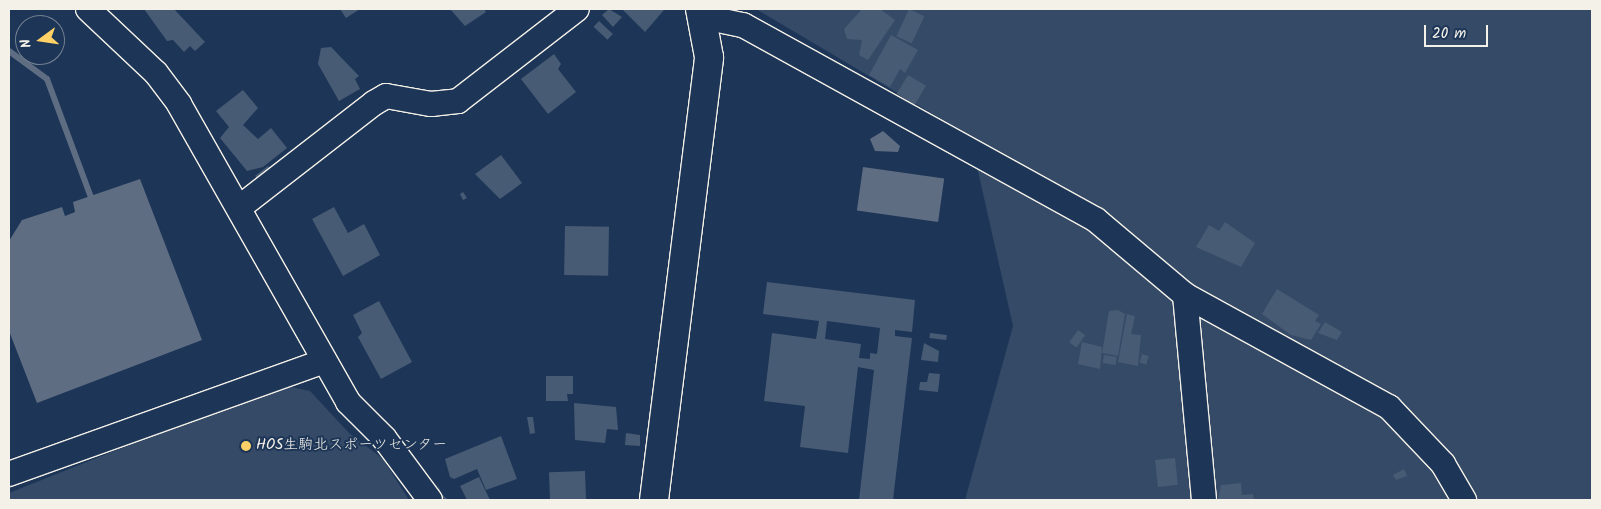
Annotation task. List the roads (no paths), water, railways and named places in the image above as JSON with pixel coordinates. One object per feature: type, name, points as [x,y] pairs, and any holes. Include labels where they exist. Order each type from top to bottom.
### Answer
[{"type":"street","points":[[88,9],[156,73],[180,104],[240,207],[348,402],[384,438],[430,500]]},
{"type":"street","points":[[240,207],[374,103],[386,96],[431,104],[458,101],[578,9]]},
{"type":"street","points":[[654,500],[709,57],[702,13],[743,25],[1096,220],[1186,294],[1389,407],[1443,464],[1464,500]]},
{"type":"street","points":[[1186,294],[1204,500]]},
{"type":"street","points":[[9,474],[324,361]]},
{"type":"waterway","points":[[9,51],[47,79],[93,203]]},
{"type":"place","name":"HOS生駒北スポーツセンター","points":[[246,446]]}]
